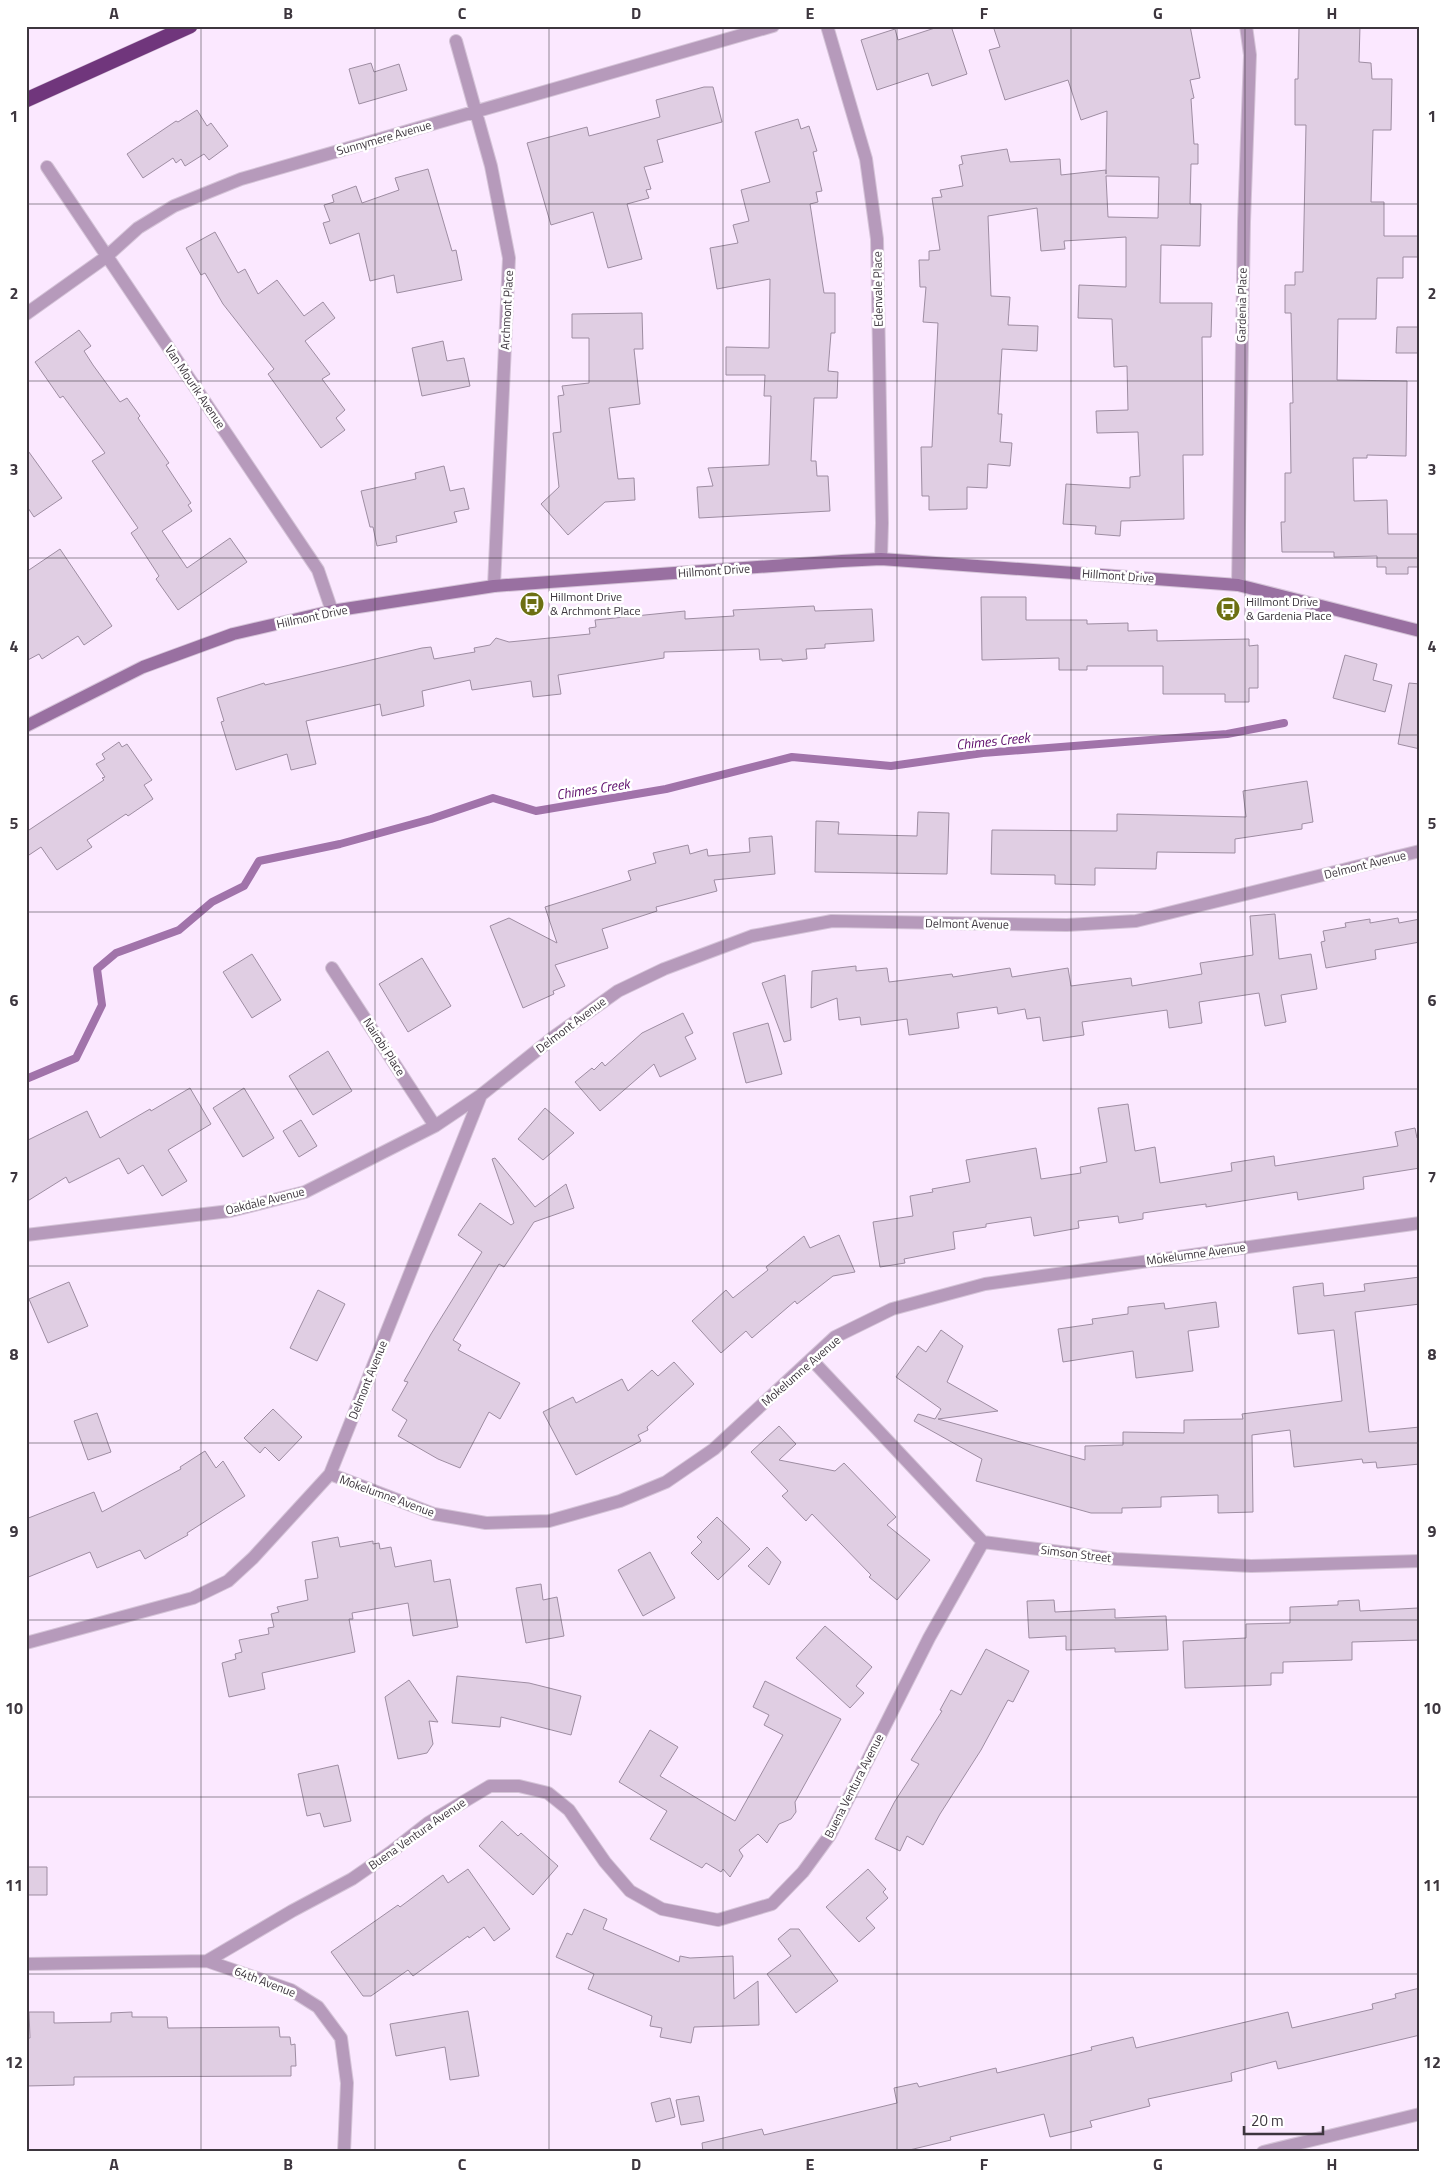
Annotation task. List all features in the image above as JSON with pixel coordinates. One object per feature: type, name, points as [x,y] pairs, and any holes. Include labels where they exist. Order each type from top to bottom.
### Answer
[{"type":"highway","points":[[26,100],[190,26]]},
{"type":"street","name":"Sunnymere Avenue","points":[[26,314],[106,256],[138,228],[174,206],[206,192],[241,179],[773,26]]},
{"type":"street","name":"Edenvale Place","points":[[827,26],[866,159],[878,239],[881,559]]},
{"type":"street","name":"Gardenia Place","points":[[1238,584],[1244,222],[1250,55],[1246,26]]},
{"type":"street","name":"Archmont Place","points":[[456,41],[491,166],[510,258],[494,586]]},
{"type":"street","name":"Van Mourik Avenue","points":[[47,167],[318,570],[332,611]]},
{"type":"street","name":"Hillmont Drive","points":[[26,726],[143,667],[233,634],[332,611],[494,586],[881,559],[1238,584],[1420,631]]},
{"type":"street","name":"Delmont Avenue","points":[[26,1643],[194,1598],[228,1581],[259,1551],[330,1474],[480,1096],[555,1036],[618,991],[664,970],[752,936],[832,921],[1067,925],[1136,921],[1420,852]]},
{"type":"street","name":"Nairobi Place","points":[[332,968],[435,1126]]},
{"type":"street","name":"Oakdale Avenue","points":[[26,1235],[230,1211],[305,1192],[435,1126],[480,1096]]},
{"type":"street","name":"Mokelumne Avenue","points":[[330,1474],[434,1514],[486,1524],[549,1521],[620,1501],[666,1482],[714,1449],[835,1337],[892,1309],[985,1284],[1420,1223]]},
{"type":"street","points":[[811,1359],[983,1542]]},
{"type":"street","name":"Simson Street","points":[[983,1542],[1116,1559],[1251,1566],[1420,1561]]},
{"type":"street","name":"Buena Ventura Avenue","points":[[26,1964],[207,1961],[292,1911],[352,1879],[428,1824],[490,1786],[519,1786],[548,1793],[569,1810],[605,1862],[630,1891],[662,1909],[718,1920],[772,1904],[803,1872],[830,1835],[929,1638],[983,1542]]},
{"type":"street","name":"64th Avenue","points":[[207,1961],[291,1990],[318,2007],[341,2038],[347,2084],[344,2152]]},
{"type":"street","points":[[1263,2152],[1316,2146],[1420,2114]]},
{"type":"building","points":[[941,26],[951,26],[967,74],[932,86],[928,73],[877,90],[861,40],[895,29],[898,40]]},
{"type":"building","points":[[993,26],[1190,26],[1200,78],[1190,80],[1194,98],[1191,99],[1194,144],[1198,144],[1198,164],[1191,164],[1190,204],[1201,204],[1200,246],[1161,245],[1160,303],[1212,303],[1211,337],[1202,337],[1203,455],[1183,455],[1184,519],[1121,521],[1120,536],[1095,534],[1096,526],[1063,524],[1066,484],[1130,488],[1130,477],[1140,476],[1138,432],[1097,433],[1096,411],[1128,410],[1127,366],[1114,367],[1112,319],[1078,318],[1079,285],[1126,287],[1126,237],[1064,241],[1065,249],[1041,251],[1037,208],[988,216],[991,296],[1010,297],[1008,325],[1038,326],[1037,351],[1002,349],[998,414],[1002,414],[1000,442],[1012,443],[1010,466],[988,464],[987,488],[967,487],[967,509],[929,510],[929,496],[922,496],[921,447],[932,447],[938,323],[923,322],[926,287],[920,287],[919,260],[929,260],[929,251],[940,250],[932,198],[942,197],[940,190],[963,186],[959,165],[963,164],[961,156],[1007,149],[1010,162],[1060,159],[1061,175],[1106,170],[1106,174],[1107,111],[1081,120],[1068,80],[1005,100],[989,50],[1000,47]],"holes":[[[1106,176],[1159,177],[1158,218],[1108,217]]]},
{"type":"building","points":[[1299,26],[1360,26],[1359,62],[1371,63],[1372,79],[1392,79],[1391,130],[1373,130],[1371,202],[1384,202],[1384,236],[1420,236],[1420,257],[1403,257],[1403,278],[1377,278],[1376,319],[1338,319],[1337,380],[1407,381],[1406,456],[1367,455],[1367,458],[1353,458],[1354,501],[1387,500],[1388,534],[1418,534],[1418,567],[1408,567],[1408,574],[1386,574],[1386,567],[1377,567],[1377,556],[1334,557],[1334,552],[1282,552],[1281,522],[1285,522],[1285,473],[1291,473],[1290,403],[1293,403],[1291,313],[1285,313],[1285,285],[1295,285],[1295,272],[1303,272],[1306,125],[1295,125],[1295,79],[1298,79]]},
{"type":"building","points":[[371,63],[374,72],[399,64],[407,90],[359,104],[349,69]]},
{"type":"building","points":[[704,87],[713,87],[722,122],[657,140],[663,162],[644,167],[651,189],[646,190],[649,198],[627,204],[642,259],[608,268],[593,212],[551,225],[527,143],[587,127],[589,136],[660,117],[656,100]]},
{"type":"building","points":[[197,110],[207,126],[211,123],[228,146],[209,160],[204,154],[185,166],[181,159],[176,163],[173,158],[143,178],[127,154],[176,121],[178,122]]},
{"type":"building","points":[[798,119],[801,129],[809,126],[817,151],[813,152],[822,191],[816,192],[818,202],[810,204],[824,293],[835,293],[835,333],[831,333],[828,371],[838,372],[837,398],[814,398],[811,461],[816,461],[817,476],[828,476],[830,511],[699,518],[697,487],[713,486],[708,468],[769,465],[771,396],[764,396],[765,375],[726,375],[726,347],[769,348],[770,279],[717,289],[710,248],[738,243],[733,225],[749,221],[741,190],[770,182],[755,132]]},
{"type":"building","points":[[428,169],[452,251],[456,250],[462,280],[397,293],[394,275],[370,281],[359,233],[330,244],[323,223],[330,221],[324,205],[334,202],[332,195],[356,186],[362,203],[399,190],[395,178]]},
{"type":"building","points":[[215,232],[238,273],[245,269],[258,294],[277,280],[304,316],[323,302],[335,318],[305,341],[330,374],[322,379],[345,410],[336,418],[345,430],[321,448],[268,374],[274,369],[223,304],[205,273],[201,275],[186,248]]},
{"type":"building","points":[[642,313],[643,349],[634,349],[640,404],[609,408],[618,479],[634,478],[635,500],[605,502],[568,535],[541,504],[559,487],[553,433],[561,432],[558,396],[564,395],[562,386],[589,383],[589,338],[572,338],[572,314]]},
{"type":"building","points":[[1397,327],[1420,327],[1420,353],[1396,353]]},
{"type":"building","points":[[79,330],[91,346],[84,351],[93,365],[120,402],[127,398],[140,416],[138,418],[169,463],[166,465],[191,503],[188,505],[192,511],[162,531],[187,568],[230,538],[247,562],[178,610],[156,579],[159,576],[131,533],[138,528],[92,461],[105,453],[63,396],[60,398],[35,362]]},
{"type":"building","points":[[443,341],[447,361],[464,358],[470,386],[422,396],[412,348]]},
{"type":"building","points":[[26,448],[62,498],[34,517],[26,505]]},
{"type":"building","points":[[444,466],[450,491],[464,488],[469,509],[454,512],[457,522],[396,536],[397,542],[377,546],[361,491],[416,479],[415,473]]},
{"type":"building","points":[[60,549],[112,626],[84,645],[78,636],[42,659],[39,654],[26,661],[26,572]]},
{"type":"building","points":[[981,597],[1026,597],[1026,620],[1087,620],[1087,624],[1128,623],[1128,631],[1157,630],[1157,641],[1249,639],[1249,646],[1258,645],[1258,688],[1249,688],[1249,702],[1225,702],[1225,694],[1163,694],[1163,666],[1087,666],[1087,670],[1059,670],[1059,658],[982,660]]},
{"type":"building","points":[[814,606],[815,611],[872,609],[874,641],[825,644],[825,648],[806,649],[807,659],[782,661],[782,659],[760,660],[759,649],[664,652],[664,658],[558,675],[561,694],[533,697],[531,681],[472,690],[470,680],[422,691],[424,706],[382,716],[380,704],[306,721],[316,764],[291,770],[287,754],[236,770],[221,722],[224,721],[217,698],[264,683],[265,685],[422,648],[431,647],[434,659],[475,652],[474,648],[490,645],[496,638],[509,642],[590,634],[589,628],[596,627],[595,620],[685,611],[685,619],[734,616],[733,610]]},
{"type":"building","points":[[1345,655],[1377,664],[1373,680],[1392,685],[1385,712],[1333,698]]},
{"type":"building","points":[[1409,683],[1420,684],[1420,749],[1398,744]]},
{"type":"building","points":[[119,742],[122,747],[127,744],[152,780],[144,785],[153,799],[128,816],[126,814],[87,840],[92,847],[57,870],[41,847],[26,857],[26,832],[104,780],[102,778],[105,777],[96,764],[105,759],[102,754]]},
{"type":"building","points":[[1307,781],[1313,822],[1302,824],[1302,829],[1235,839],[1235,853],[1157,852],[1156,869],[1095,868],[1095,885],[1055,884],[1055,875],[991,874],[992,830],[1117,831],[1117,814],[1246,817],[1243,791]]},
{"type":"building","points":[[918,812],[949,813],[947,874],[815,872],[816,821],[839,822],[838,834],[917,836]]},
{"type":"building","points":[[772,836],[775,874],[714,880],[717,891],[656,907],[657,911],[602,929],[608,948],[555,965],[565,986],[553,991],[554,994],[523,1008],[490,926],[509,918],[557,943],[545,907],[631,880],[628,871],[656,863],[653,853],[688,845],[690,854],[707,849],[708,856],[750,852],[749,838]]},
{"type":"building","points":[[1275,914],[1279,959],[1311,954],[1317,989],[1281,995],[1286,1022],[1265,1026],[1259,993],[1199,1002],[1202,1023],[1169,1028],[1167,1010],[1082,1022],[1084,1035],[1043,1041],[1040,1017],[1027,1019],[1025,1009],[998,1014],[997,1007],[957,1013],[959,1028],[909,1035],[907,1019],[861,1025],[860,1017],[839,1020],[837,998],[811,1008],[812,971],[856,966],[856,971],[887,968],[889,982],[952,974],[953,977],[1010,968],[1012,977],[1068,968],[1071,986],[1131,978],[1132,986],[1202,974],[1200,963],[1253,955],[1250,916]]},
{"type":"building","points":[[1398,918],[1399,923],[1420,919],[1420,942],[1375,950],[1376,959],[1326,968],[1321,942],[1325,941],[1323,931],[1346,927],[1345,923],[1370,919],[1370,923]]},
{"type":"building","points":[[252,954],[281,1000],[252,1018],[223,972]]},
{"type":"building","points":[[422,958],[451,1006],[408,1032],[379,984]]},
{"type":"building","points":[[785,975],[791,1040],[784,1042],[762,983]]},
{"type":"building","points":[[683,1013],[693,1033],[685,1037],[696,1059],[660,1077],[654,1064],[600,1111],[575,1082],[592,1068],[594,1070],[602,1062],[605,1066],[642,1033]]},
{"type":"building","points":[[768,1023],[782,1074],[746,1083],[733,1033]]},
{"type":"building","points":[[328,1051],[352,1091],[313,1115],[289,1076]]},
{"type":"building","points":[[190,1088],[211,1124],[168,1150],[187,1181],[162,1196],[143,1165],[128,1174],[119,1158],[69,1183],[66,1177],[26,1202],[26,1141],[87,1111],[100,1138]]},
{"type":"building","points":[[244,1088],[274,1138],[243,1157],[213,1108]]},
{"type":"building","points":[[1128,1104],[1135,1151],[1155,1147],[1160,1183],[1232,1171],[1231,1163],[1274,1156],[1275,1166],[1398,1146],[1395,1132],[1415,1128],[1417,1138],[1420,1138],[1420,1168],[1363,1177],[1364,1189],[1298,1200],[1297,1192],[1206,1207],[1206,1204],[1184,1207],[1143,1213],[1143,1219],[1119,1223],[1118,1216],[1078,1221],[1079,1228],[1034,1236],[1031,1217],[986,1224],[986,1227],[953,1232],[955,1249],[904,1259],[905,1263],[880,1267],[873,1222],[913,1216],[910,1196],[933,1192],[932,1189],[970,1182],[966,1160],[1036,1148],[1041,1179],[1081,1173],[1080,1167],[1107,1162],[1098,1108]]},
{"type":"building","points":[[545,1108],[574,1133],[543,1160],[518,1139]]},
{"type":"building","points":[[301,1120],[317,1146],[299,1157],[283,1131]]},
{"type":"building","points":[[495,1158],[535,1207],[566,1184],[574,1208],[534,1222],[504,1267],[499,1264],[453,1340],[461,1345],[458,1350],[520,1383],[500,1419],[489,1412],[460,1468],[438,1459],[398,1436],[407,1420],[392,1410],[408,1382],[404,1381],[482,1252],[458,1235],[480,1203],[511,1225],[514,1223],[492,1159]]},
{"type":"building","points":[[839,1235],[855,1272],[833,1276],[797,1304],[795,1301],[752,1338],[746,1331],[721,1353],[692,1321],[726,1290],[733,1298],[768,1270],[766,1267],[804,1236],[810,1248]]},
{"type":"building","points":[[1420,1277],[1420,1304],[1355,1312],[1369,1432],[1420,1427],[1420,1464],[1377,1468],[1376,1462],[1363,1463],[1362,1459],[1294,1467],[1290,1430],[1252,1435],[1253,1512],[1218,1513],[1218,1495],[1161,1497],[1161,1507],[1122,1508],[1122,1513],[1091,1513],[976,1481],[982,1459],[914,1421],[918,1414],[935,1419],[941,1409],[896,1377],[918,1346],[926,1352],[941,1330],[963,1346],[947,1382],[998,1411],[938,1419],[1085,1460],[1085,1446],[1123,1445],[1123,1432],[1184,1433],[1184,1420],[1243,1419],[1242,1414],[1342,1401],[1334,1330],[1298,1334],[1293,1287],[1323,1283],[1324,1296],[1365,1291],[1364,1284]]},
{"type":"building","points":[[69,1282],[88,1326],[48,1343],[29,1299]]},
{"type":"building","points":[[318,1290],[345,1304],[317,1361],[290,1348]]},
{"type":"building","points":[[1216,1302],[1219,1327],[1188,1331],[1193,1371],[1136,1378],[1133,1351],[1063,1362],[1058,1329],[1093,1324],[1092,1319],[1128,1314],[1128,1307],[1164,1303],[1165,1309]]},
{"type":"building","points":[[674,1362],[694,1384],[647,1427],[648,1430],[638,1435],[641,1441],[576,1475],[543,1412],[573,1397],[576,1403],[622,1379],[628,1391],[652,1370],[658,1376]]},
{"type":"building","points":[[273,1409],[302,1437],[279,1461],[265,1447],[260,1453],[244,1438]]},
{"type":"building","points":[[97,1413],[111,1452],[88,1460],[74,1421]]},
{"type":"building","points":[[779,1426],[796,1444],[779,1460],[835,1471],[844,1463],[896,1517],[887,1525],[930,1560],[897,1600],[869,1577],[871,1575],[812,1514],[806,1521],[782,1496],[788,1491],[751,1452]]},
{"type":"building","points":[[205,1451],[216,1468],[223,1461],[245,1496],[187,1533],[188,1535],[145,1559],[140,1550],[97,1568],[90,1552],[26,1578],[26,1519],[94,1492],[102,1512],[181,1469],[180,1467]]},
{"type":"building","points":[[717,1517],[750,1549],[718,1580],[691,1553],[702,1542],[697,1537]]},
{"type":"building","points":[[338,1537],[340,1547],[373,1541],[373,1544],[379,1543],[380,1549],[391,1547],[395,1567],[431,1560],[434,1582],[450,1579],[458,1627],[413,1636],[408,1603],[352,1613],[353,1619],[349,1619],[355,1652],[262,1673],[265,1689],[229,1697],[222,1663],[236,1659],[235,1654],[242,1652],[239,1640],[269,1634],[268,1628],[274,1627],[271,1614],[279,1612],[277,1607],[308,1600],[305,1580],[318,1578],[312,1542]]},
{"type":"building","points":[[767,1547],[781,1562],[769,1585],[748,1566]]},
{"type":"building","points":[[650,1552],[675,1598],[643,1616],[618,1570]]},
{"type":"building","points":[[541,1584],[543,1600],[557,1597],[564,1636],[526,1643],[516,1588]]},
{"type":"building","points":[[1054,1600],[1055,1612],[1115,1609],[1115,1618],[1166,1616],[1168,1650],[1115,1652],[1115,1648],[1066,1650],[1066,1636],[1029,1638],[1027,1601]]},
{"type":"building","points":[[1359,1600],[1360,1611],[1418,1608],[1420,1640],[1352,1642],[1352,1660],[1283,1662],[1283,1673],[1271,1673],[1271,1685],[1185,1688],[1183,1641],[1246,1638],[1246,1624],[1290,1623],[1290,1607],[1338,1605],[1338,1601]]},
{"type":"building","points":[[825,1626],[872,1667],[856,1686],[864,1693],[850,1708],[796,1658]]},
{"type":"building","points":[[986,1649],[1029,1671],[1013,1702],[1008,1700],[981,1750],[940,1814],[923,1845],[907,1836],[900,1851],[875,1839],[895,1801],[919,1764],[911,1760],[942,1711],[940,1710],[951,1690],[961,1695]]},
{"type":"building","points":[[457,1676],[529,1683],[581,1696],[571,1735],[501,1717],[500,1727],[452,1723]]},
{"type":"building","points":[[409,1680],[438,1722],[429,1721],[433,1744],[427,1753],[398,1759],[385,1697]]},
{"type":"building","points":[[765,1681],[841,1719],[795,1802],[796,1812],[791,1819],[779,1824],[767,1843],[758,1834],[739,1850],[743,1856],[730,1877],[723,1869],[721,1872],[706,1863],[702,1868],[650,1839],[667,1811],[619,1782],[650,1730],[678,1747],[660,1776],[735,1821],[783,1735],[764,1725],[769,1715],[753,1707]]},
{"type":"building","points":[[338,1765],[351,1821],[324,1827],[320,1813],[307,1816],[298,1774]]},
{"type":"building","points":[[502,1821],[518,1836],[521,1833],[558,1866],[533,1895],[479,1846]]},
{"type":"building","points":[[26,1867],[47,1867],[47,1895],[26,1895]]},
{"type":"building","points":[[468,1869],[510,1929],[494,1941],[484,1927],[469,1938],[468,1936],[413,1976],[408,1970],[371,1996],[363,1996],[331,1952],[398,1905],[400,1907],[443,1875],[448,1883]]},
{"type":"building","points":[[868,1869],[886,1889],[883,1892],[888,1898],[866,1918],[875,1928],[859,1942],[826,1907]]},
{"type":"building","points":[[584,1909],[607,1919],[603,1929],[679,1962],[680,1956],[690,1958],[733,1956],[734,1999],[758,1981],[759,2025],[694,2027],[691,2043],[660,2037],[662,2028],[650,2026],[652,2016],[588,1989],[594,1974],[556,1957],[567,1933],[572,1935]]},
{"type":"building","points":[[790,1929],[799,1929],[838,1981],[796,2013],[767,1974],[791,1956],[778,1939]]},
{"type":"building","points":[[1420,1988],[1420,2035],[1278,2069],[1276,2061],[1231,2073],[1232,2081],[1148,2099],[1150,2106],[1090,2121],[1092,2127],[1050,2137],[1044,2114],[950,2137],[951,2140],[901,2152],[703,2152],[702,2143],[762,2129],[764,2135],[897,2103],[894,2088],[917,2083],[919,2087],[996,2068],[997,2073],[1092,2050],[1091,2047],[1133,2037],[1136,2048],[1288,2012],[1292,2028],[1373,2009],[1372,2004],[1396,1998],[1395,1994]]},
{"type":"building","points":[[468,2011],[479,2076],[450,2080],[445,2047],[396,2056],[390,2024]]},
{"type":"building","points":[[29,2012],[54,2012],[54,2023],[111,2022],[111,2013],[132,2012],[132,2017],[167,2017],[168,2028],[279,2027],[280,2037],[290,2037],[291,2045],[295,2044],[296,2066],[291,2066],[291,2076],[74,2077],[74,2085],[26,2086],[26,2038],[30,2038]]},
{"type":"building","points":[[699,2096],[704,2121],[681,2125],[676,2100]]},
{"type":"building","points":[[670,2098],[675,2117],[656,2122],[651,2103]]},
{"type":"waterway","name":"Chimes Creek","points":[[26,1079],[76,1058],[102,1005],[97,969],[116,953],[179,930],[212,902],[244,886],[259,861],[340,844],[431,819],[493,798],[536,811],[666,789],[792,757],[891,766],[983,753],[1227,734],[1284,723]]},
{"type":"place","name":"Hillmont Drive & Archmont Place","points":[[532,604]]},
{"type":"place","name":"Hillmont Drive & Gardenia Place","points":[[1228,609]]}]
